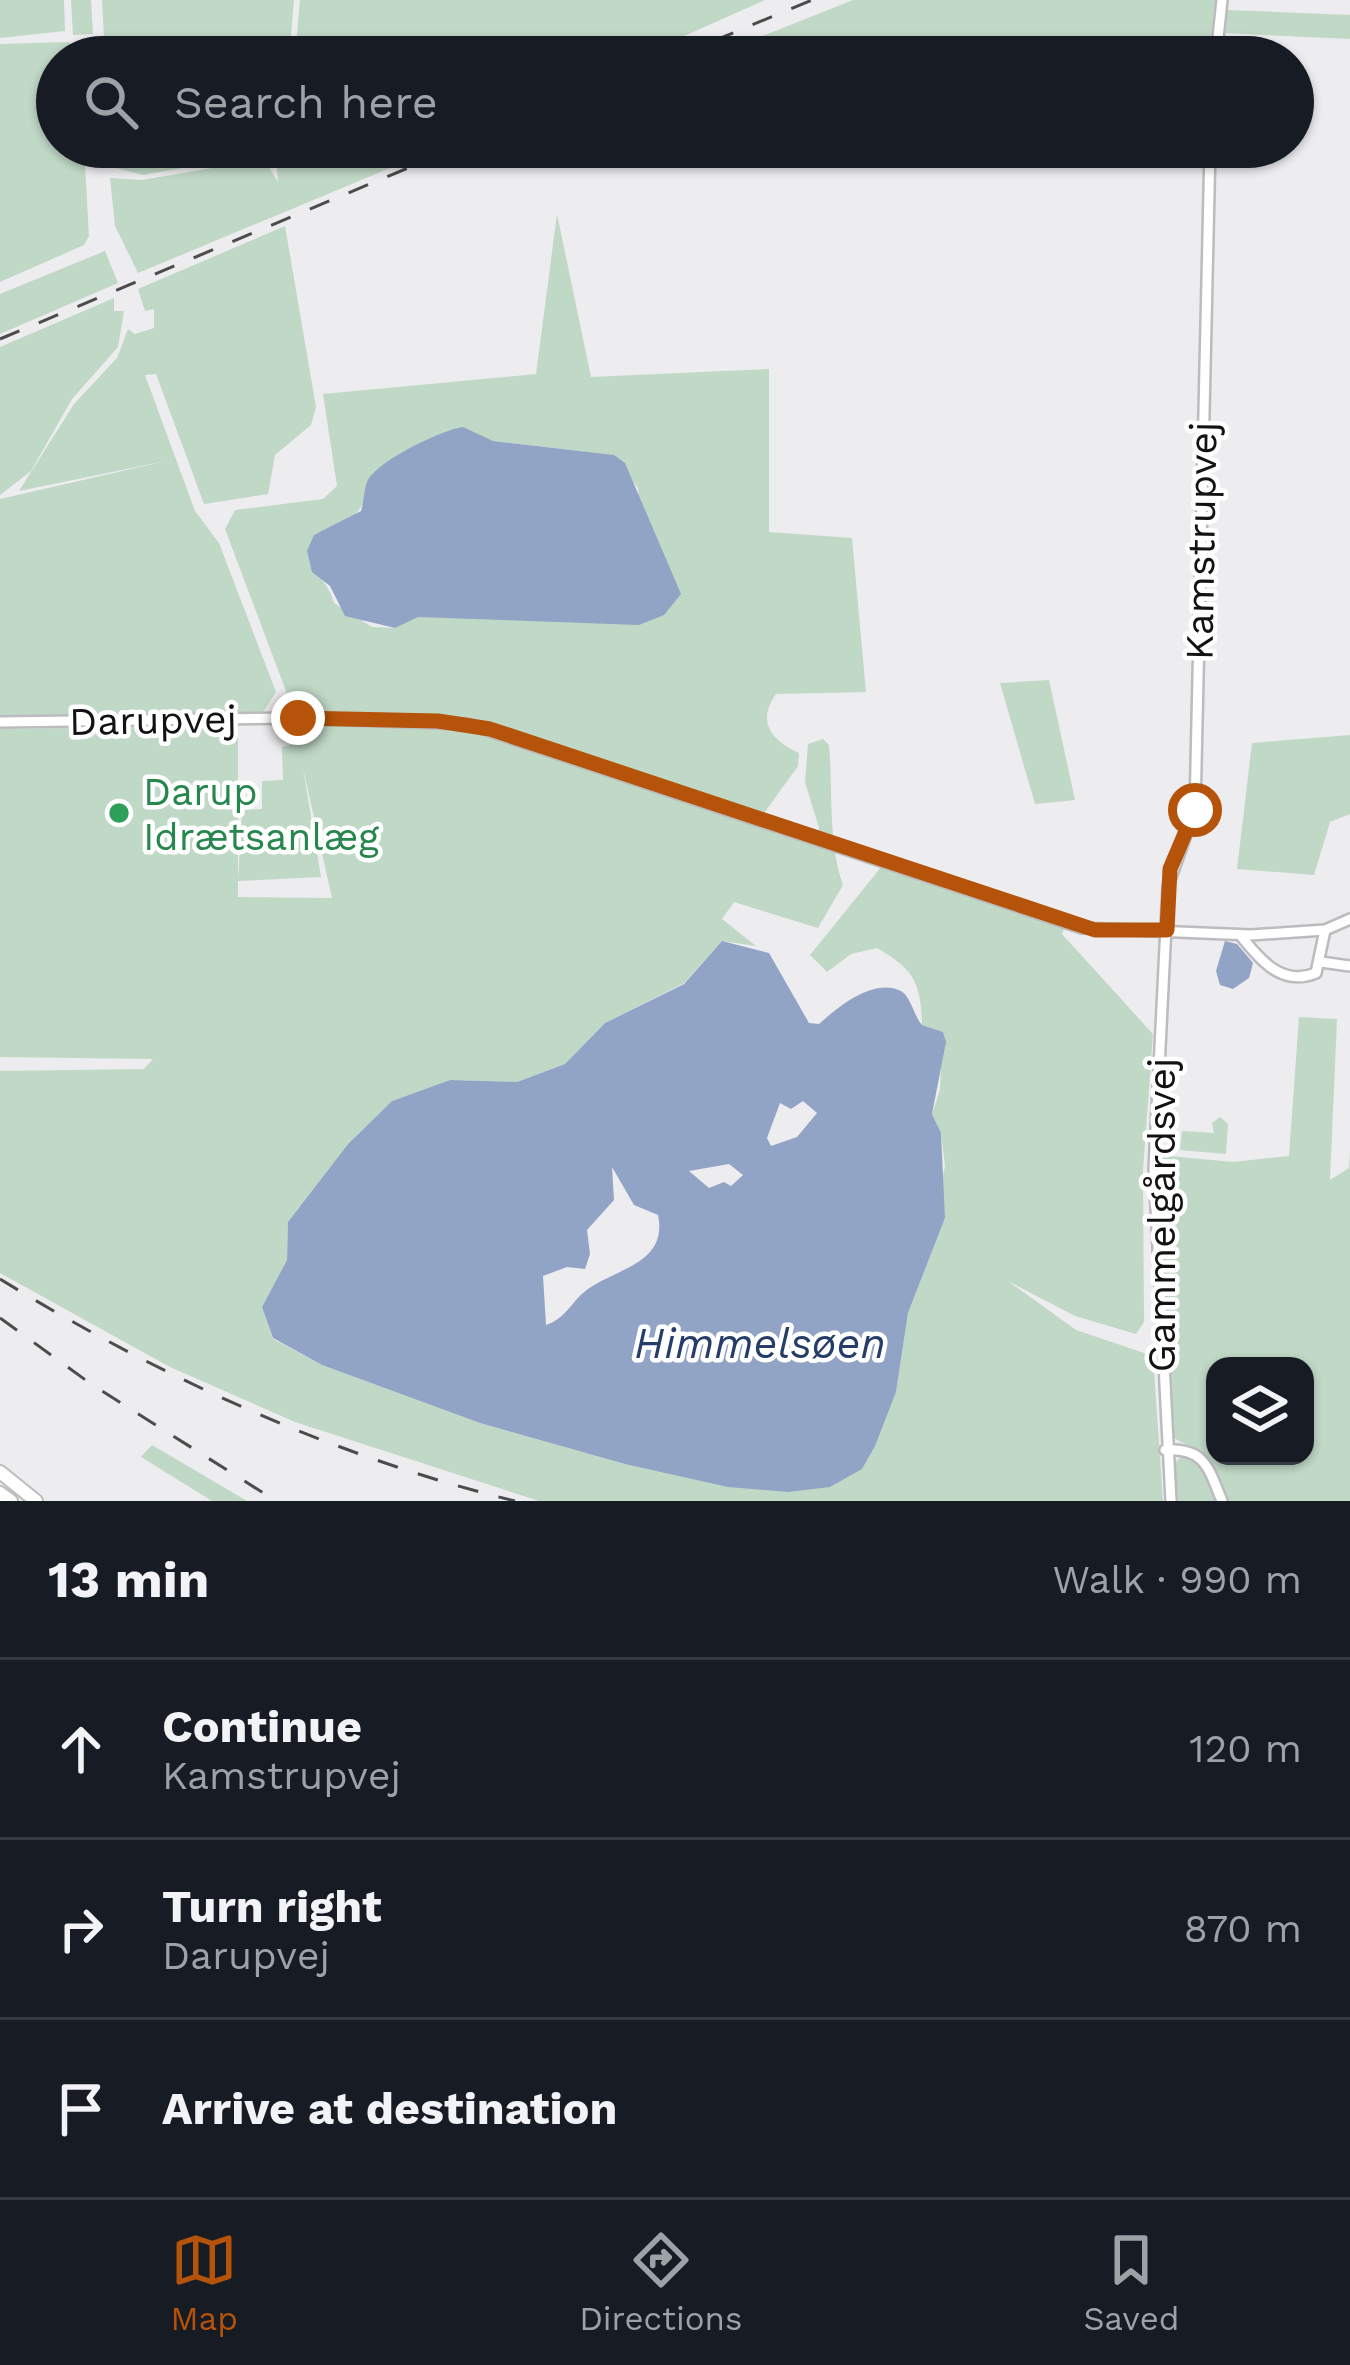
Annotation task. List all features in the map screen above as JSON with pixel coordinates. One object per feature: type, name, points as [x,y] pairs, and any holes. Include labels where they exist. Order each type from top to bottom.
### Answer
[{"type":"main road","points":[[0,1472],[36,1501]]},
{"type":"main road","points":[[0,1482],[26,1501]]},
{"type":"main road","points":[[0,1492],[11,1501]]},
{"type":"street","points":[[1218,36],[1222,0]]},
{"type":"street","name":"Kamstrupvej","points":[[1167,930],[1170,869],[1195,810],[1210,168]]},
{"type":"street","name":"Darupvej","points":[[0,722],[298,718],[468,724],[1082,928],[1240,936],[1325,930],[1350,919]]},
{"type":"street","name":"Gammelgårdsvej","points":[[1167,930],[1154,1190],[1171,1501]]},
{"type":"street","points":[[1240,936],[1260,961],[1288,976],[1311,976],[1322,962],[1325,930]]},
{"type":"street","points":[[1322,962],[1350,966]]},
{"type":"street","points":[[1165,1450],[1193,1450],[1204,1457],[1222,1501]]},
{"type":"green space","points":[[0,0],[64,0],[65,31],[0,38]]},
{"type":"green space","points":[[71,0],[91,0],[93,34],[73,35]]},
{"type":"green space","points":[[102,0],[294,0],[291,36],[104,36]]},
{"type":"green space","points":[[300,0],[765,0],[684,36],[297,36]]},
{"type":"green space","points":[[853,0],[1217,0],[1213,36],[763,36]]},
{"type":"green space","points":[[1227,10],[1350,15],[1350,39],[1225,33]]},
{"type":"green space","points":[[36,43],[36,168],[85,168],[89,236],[84,245],[0,282],[0,44]]},
{"type":"green space","points":[[116,168],[182,168],[143,175]]},
{"type":"green space","points":[[212,168],[269,168],[278,182],[277,168],[390,168],[138,273],[115,226],[110,178],[142,180]]},
{"type":"green space","points":[[557,214],[591,377],[769,369],[769,532],[852,538],[866,692],[776,694],[767,722],[781,743],[799,753],[798,766],[762,816],[494,725],[295,715],[225,529],[235,510],[323,499],[337,486],[323,394],[536,374]],"holes":[[[493,441],[613,455],[638,488],[639,500],[395,628],[372,627],[334,603],[312,563],[314,535],[353,516],[366,495]]]},
{"type":"green space","points":[[285,226],[316,407],[311,425],[275,455],[268,494],[204,504],[156,374],[145,375],[195,511],[219,543],[276,692],[262,714],[0,718],[0,499],[166,461],[19,491],[74,404],[117,358],[128,329],[135,334],[154,328],[154,309],[145,311],[138,289]]},
{"type":"green space","points":[[105,251],[118,283],[0,334],[0,294]]},
{"type":"green space","points":[[114,298],[114,311],[124,311],[118,347],[72,399],[31,471],[0,495],[0,347]]},
{"type":"green space","points":[[1049,680],[1075,800],[1035,804],[1000,683]]},
{"type":"green space","points":[[304,722],[465,726],[816,842],[819,828],[805,782],[808,744],[823,739],[829,745],[833,834],[843,885],[818,928],[734,902],[722,919],[756,946],[722,941],[684,983],[605,1023],[565,1064],[517,1082],[450,1080],[392,1101],[348,1144],[288,1222],[287,1260],[262,1307],[273,1339],[322,1365],[480,1423],[625,1464],[862,1469],[896,1392],[908,1313],[945,1218],[940,1192],[945,1166],[941,1133],[932,1114],[940,1090],[942,1032],[922,1025],[913,979],[900,963],[877,948],[851,954],[827,972],[810,955],[882,866],[1065,926],[1062,934],[1153,1034],[1143,1170],[1144,1322],[1136,1334],[1075,1316],[1008,1281],[1076,1330],[1153,1356],[1163,1501],[539,1501],[295,1422],[170,1367],[0,1273],[0,1071],[144,1069],[153,1059],[0,1057],[0,729],[238,726],[238,881],[242,810],[262,809],[262,781],[283,780],[282,747],[297,743]],"holes":[[[303,768],[332,898],[238,897],[238,881],[321,877]]]},
{"type":"green space","points":[[1350,735],[1350,814],[1330,822],[1314,875],[1237,869],[1252,743]]},
{"type":"green space","points":[[1299,1017],[1337,1019],[1330,1180],[1349,1168],[1350,1152],[1350,1501],[1226,1501],[1211,1465],[1314,1465],[1314,1357],[1206,1357],[1206,1455],[1172,1437],[1159,1155],[1233,1162],[1289,1156]]},
{"type":"green space","points":[[1220,1117],[1228,1124],[1226,1154],[1180,1150],[1182,1131],[1214,1133],[1212,1123]]},
{"type":"green space","points":[[152,1445],[247,1501],[212,1501],[141,1457]]},
{"type":"green space","points":[[1184,1455],[1205,1468],[1218,1501],[1178,1501],[1174,1463]]},
{"type":"water","points":[[463,427],[493,441],[614,455],[625,463],[681,594],[664,615],[639,625],[418,617],[395,628],[345,616],[330,586],[312,572],[307,551],[314,535],[361,511],[367,482],[383,465],[426,440]]},
{"type":"water","name":"Himmelsøen","points":[[722,941],[769,953],[809,1023],[819,1024],[867,991],[890,988],[904,994],[922,1025],[943,1032],[946,1042],[932,1114],[941,1133],[945,1218],[908,1313],[896,1392],[862,1469],[830,1487],[788,1492],[728,1487],[480,1423],[322,1365],[273,1338],[262,1307],[287,1260],[288,1222],[348,1144],[392,1101],[450,1080],[517,1082],[565,1064],[605,1023],[684,984]],"holes":[[[803,1101],[817,1113],[797,1137],[771,1146],[767,1138],[780,1103],[791,1109]],[[729,1164],[743,1175],[731,1186],[724,1182],[709,1188],[689,1171]],[[612,1167],[634,1205],[658,1215],[656,1244],[638,1262],[588,1289],[546,1325],[543,1276],[567,1267],[585,1269],[590,1254],[587,1230],[614,1200]]]},
{"type":"water","points":[[1225,941],[1237,944],[1253,963],[1249,978],[1233,989],[1220,985],[1216,971]]},
{"type":"railway","points":[[725,36],[812,0]]},
{"type":"railway","points":[[0,339],[408,168]]},
{"type":"railway","points":[[0,1279],[122,1348],[249,1410],[380,1461],[515,1501]]},
{"type":"railway","points":[[0,1318],[91,1384],[276,1501]]},
{"type":"place","name":"Darup Idrætsanlæg","points":[[119,813]]},
{"type":"route","points":[[298,718],[438,721],[490,729],[1095,930],[1167,930],[1170,869],[1195,810]]}]
